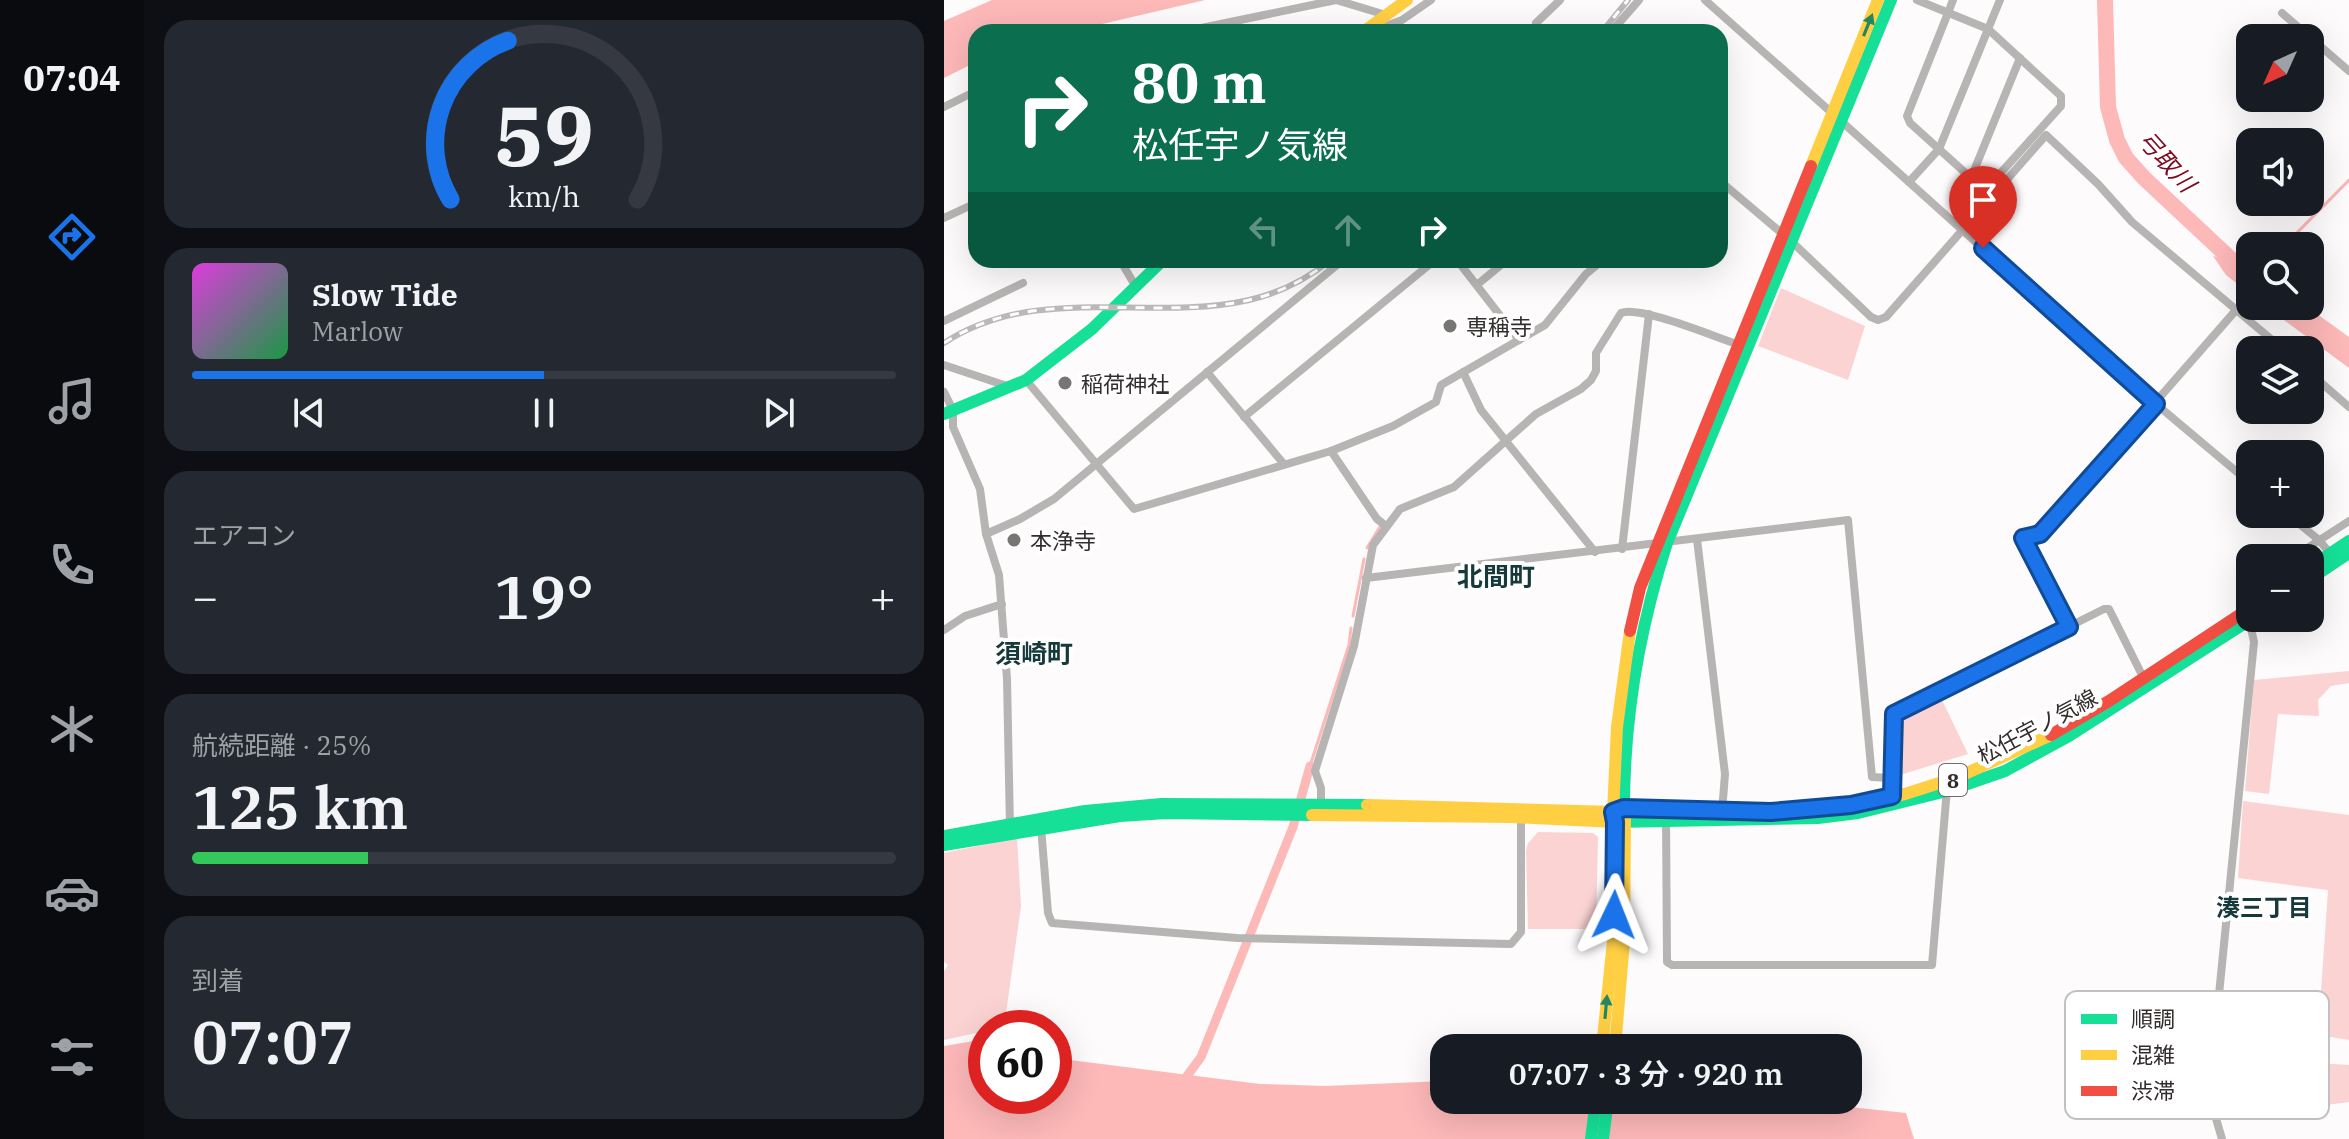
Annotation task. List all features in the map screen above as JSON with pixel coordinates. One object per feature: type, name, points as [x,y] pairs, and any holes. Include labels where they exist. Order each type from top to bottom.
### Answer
[{"type":"street","points":[[1220,24],[1336,0],[1386,15]]},
{"type":"street","points":[[1374,24],[1407,0]]},
{"type":"street","points":[[1391,24],[1431,0]]},
{"type":"street","points":[[1536,23],[1560,0]]},
{"type":"street","points":[[1618,24],[1639,0]]},
{"type":"street","points":[[1705,0],[2156,404],[2236,471]]},
{"type":"street","points":[[1661,544],[1836,117],[1878,0]]},
{"type":"street","points":[[1836,117],[1891,0]]},
{"type":"street","points":[[1917,0],[1948,13],[1988,29],[2061,96],[2061,106],[1988,187],[1980,186],[1910,123],[1907,116],[1948,13],[1953,0]]},
{"type":"street","points":[[1909,182],[1939,149],[2000,0]]},
{"type":"street","points":[[2282,13],[2347,65]]},
{"type":"street","points":[[1971,178],[2020,58]]},
{"type":"street","points":[[944,107],[968,95]]},
{"type":"street","points":[[1728,188],[1878,320],[1886,317],[2046,135],[2098,184],[2132,222],[2236,308]]},
{"type":"street","points":[[944,218],[968,207]]},
{"type":"street","points":[[1615,1034],[1619,815],[1631,677],[1661,544],[1737,344],[1786,238]]},
{"type":"street","points":[[1125,268],[1136,287]]},
{"type":"street","points":[[948,412],[1026,380],[1092,329],[1155,268]]},
{"type":"street","points":[[986,534],[1043,506],[1333,268]]},
{"type":"street","points":[[1244,417],[1425,268]]},
{"type":"street","points":[[1464,268],[1519,340]]},
{"type":"street","points":[[1478,284],[1497,268]]},
{"type":"street","points":[[1026,380],[1134,509],[1331,451],[1393,426],[1436,402],[1441,385],[1552,319],[1593,268]]},
{"type":"street","points":[[944,321],[1023,283]]},
{"type":"street","points":[[1315,809],[1321,788],[1315,771],[1354,646],[1373,545],[1400,509],[1454,487],[1536,414],[1581,389],[1596,371],[1596,353],[1621,313],[1627,310],[1649,314],[1737,344]]},
{"type":"street","points":[[2069,627],[2023,538],[2040,534],[2236,310]]},
{"type":"street","points":[[1622,549],[1649,314]]},
{"type":"street","points":[[2250,320],[2268,336]]},
{"type":"street","points":[[944,365],[1010,387]]},
{"type":"street","points":[[1207,372],[1283,463]]},
{"type":"street","points":[[1463,372],[1481,410],[1595,552]]},
{"type":"street","points":[[2324,385],[2349,407]]},
{"type":"street","points":[[944,392],[953,427],[980,489],[986,534],[999,575],[1007,679],[1010,828]]},
{"type":"street","points":[[1331,451],[1377,519],[1386,526]]},
{"type":"street","points":[[1366,578],[1848,520],[1872,777],[1890,778]]},
{"type":"street","points":[[2313,544],[2349,521]]},
{"type":"street","points":[[2304,528],[2333,557]]},
{"type":"street","points":[[1697,539],[1725,774],[1722,814]]},
{"type":"street","points":[[2324,566],[2349,541]]},
{"type":"street","points":[[2324,561],[2349,553]]},
{"type":"street","points":[[944,630],[965,616],[1002,604]]},
{"type":"street","points":[[1892,801],[1890,778],[1894,714],[2104,609],[2109,609],[2145,682]]},
{"type":"street","name":"松任宇ノ気線","points":[[1289,808],[1818,818],[1858,813],[2005,771],[2069,736],[2236,623]]},
{"type":"street","points":[[2220,991],[2251,684],[2253,632]]},
{"type":"street","points":[[1666,815],[1667,962],[1672,965],[1932,965],[1946,787]]},
{"type":"street","points":[[944,845],[1085,811],[1161,804],[1289,808]]},
{"type":"street","points":[[944,836],[1151,814],[1289,808]]},
{"type":"street","points":[[1041,827],[1048,913],[1052,923],[1258,939],[1511,944],[1521,932],[1521,813]]},
{"type":"street","points":[[1604,1034],[1616,966]]},
{"type":"street","points":[[1591,1139],[1594,1114]]},
{"type":"street","points":[[1603,1139],[1606,1114]]},
{"type":"street","points":[[2216,1119],[2222,1139]]},
{"type":"shaded area","points":[[992,0],[1205,0],[1102,24],[968,24],[968,66],[944,78],[944,21]]},
{"type":"shaded area","points":[[2213,256],[2236,262],[2236,283],[2226,275]]},
{"type":"shaded area","points":[[1781,288],[1865,326],[1848,380],[1758,346]]},
{"type":"shaded area","points":[[2324,319],[2349,337],[2349,368],[2324,350],[2324,336],[2306,336],[2284,320]]},
{"type":"shaded area","points":[[2349,671],[2349,683],[2331,686],[2318,700],[2319,716],[2278,714],[2269,794],[2245,791],[2254,680]]},
{"type":"shaded area","points":[[1941,698],[1968,754],[1900,775],[1903,716]]},
{"type":"shaded area","points":[[2243,801],[2349,815],[2349,1040],[2329,1037],[2329,991],[2321,991],[2328,890],[2238,878]]},
{"type":"shaded area","points":[[1538,832],[1593,833],[1598,837],[1596,929],[1528,929],[1526,851],[1528,843]]},
{"type":"shaded area","points":[[1017,838],[1021,906],[1007,1010],[968,1010],[968,1035],[944,1040],[944,971],[948,965],[944,962],[944,853]]},
{"type":"shaded area","points":[[968,1042],[968,1114],[1072,1114],[1072,1060],[1260,1084],[1326,1086],[1430,1082],[1430,1114],[1862,1114],[1862,1108],[1906,1113],[1914,1139],[944,1139],[944,1046]]},
{"type":"shaded area","points":[[2329,1064],[2349,1065],[2349,1102],[2329,1105]]},
{"type":"waterway","name":"弓取川","points":[[2105,0],[2108,107],[2117,140],[2126,158],[2144,178],[2236,264]]},
{"type":"waterway","points":[[2298,232],[2349,180]]},
{"type":"waterway","points":[[1367,548],[1381,525]]},
{"type":"waterway","points":[[1353,616],[1364,559]]},
{"type":"waterway","points":[[1310,766],[1349,645],[1351,628]]},
{"type":"waterway","points":[[1187,1076],[1201,1057],[1293,827],[1310,766]]},
{"type":"railway","points":[[1608,24],[1628,0]]},
{"type":"railway","points":[[944,343],[980,325],[1017,314],[1094,307],[1211,306],[1249,300],[1293,284],[1319,268]]},
{"type":"traffic: fast","points":[[1624,808],[1627,740],[1635,674],[1648,608],[1667,543],[1891,0]]},
{"type":"traffic: fast","points":[[944,414],[1026,380],[1092,329],[1155,268]]},
{"type":"traffic: fast","points":[[2324,558],[2349,541]]},
{"type":"traffic: fast","points":[[2324,570],[2349,553]]},
{"type":"traffic: fast","points":[[1615,822],[1818,818],[1858,813],[1947,791],[2005,771],[2069,736],[2236,629]]},
{"type":"traffic: fast","points":[[944,836],[1085,811],[1161,804],[1367,805]]},
{"type":"traffic: fast","points":[[944,845],[1120,816],[1166,813],[1312,815]]},
{"type":"traffic: fast","points":[[1591,1139],[1594,1114]]},
{"type":"traffic: fast","points":[[1603,1139],[1606,1114]]},
{"type":"traffic: slow","points":[[1374,24],[1407,0]]},
{"type":"traffic: slow","points":[[1811,166],[1878,0]]},
{"type":"traffic: slow","points":[[1367,805],[1613,812],[1617,727],[1630,631]]},
{"type":"traffic: slow","points":[[1603,1034],[1613,941],[1613,812],[1624,808],[1785,810],[1849,805],[1905,794],[1958,777],[2051,735]]},
{"type":"traffic: slow","points":[[1312,815],[1512,817],[1615,822]]},
{"type":"traffic: slow","points":[[1616,1034],[1624,941],[1625,815]]},
{"type":"traffic: jam","points":[[1630,631],[1640,588],[1811,166]]},
{"type":"traffic: jam","points":[[2051,735],[2109,701],[2236,617]]},
{"type":"place","name":"専稱寺","points":[[1450,326]]},
{"type":"place","name":"稲荷神社","points":[[1065,383]]},
{"type":"place","name":"本浄寺","points":[[1014,540]]},
{"type":"district","name":"北間町","points":[[1496,576]]},
{"type":"district","name":"須崎町","points":[[1034,653]]},
{"type":"district","name":"湊三丁目","points":[[2264,907]]},
{"type":"route","points":[[1614,915],[1613,812],[1624,808],[1771,812],[1851,805],[1892,796],[1890,778],[1894,714],[2069,627],[2023,538],[2040,534],[2156,404],[1983,248]]}]
